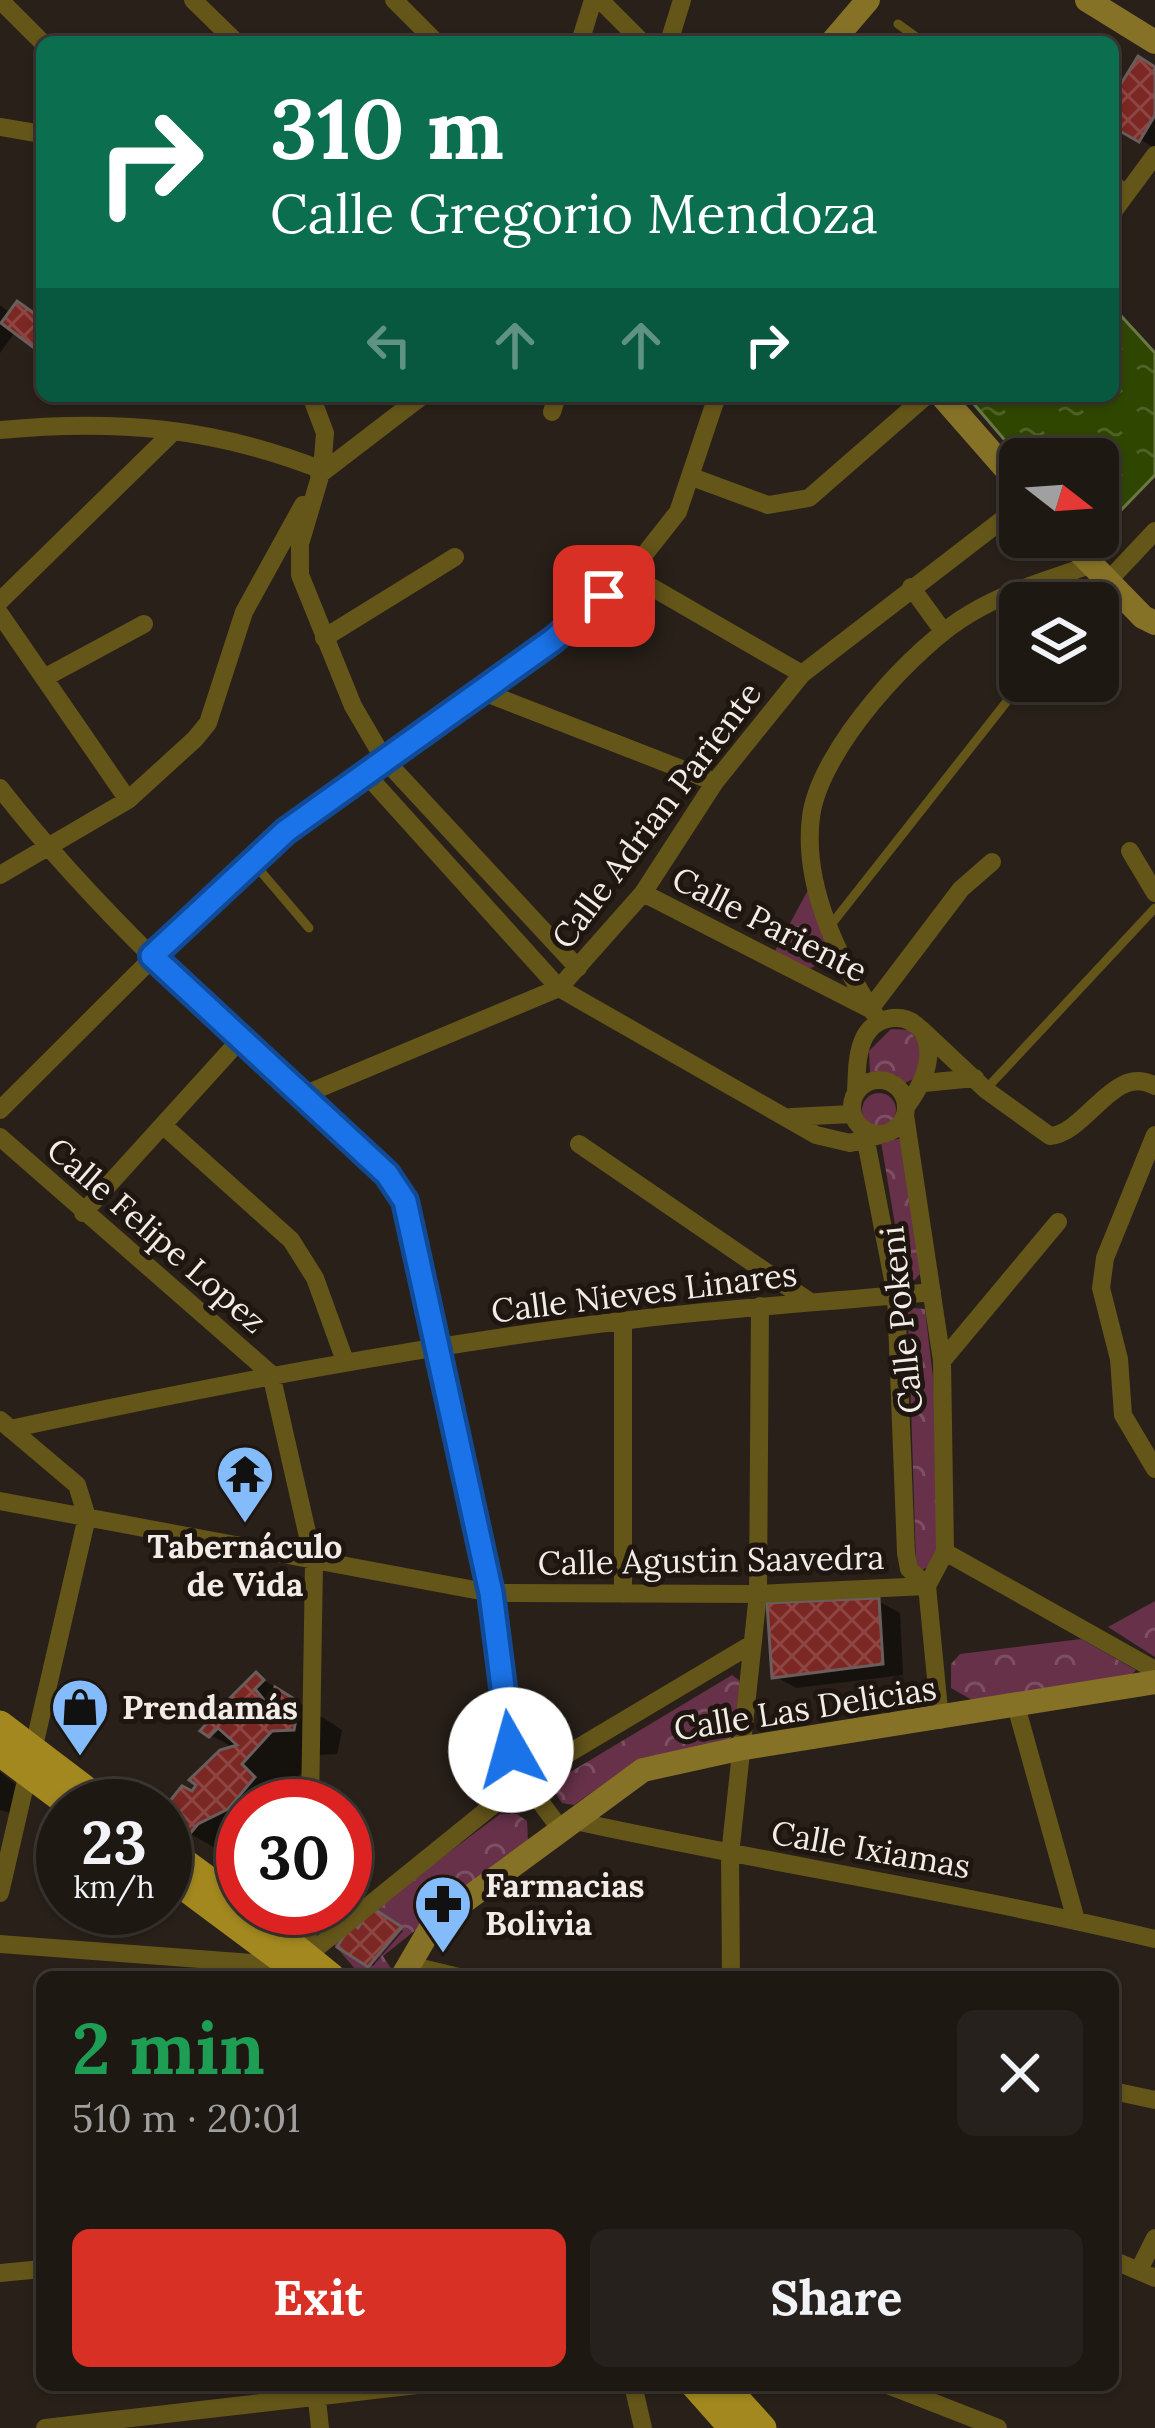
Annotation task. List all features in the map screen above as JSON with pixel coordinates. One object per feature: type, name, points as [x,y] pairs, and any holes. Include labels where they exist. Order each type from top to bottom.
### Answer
[{"type":"main road","points":[[0,1724],[46,1779]]},
{"type":"main road","points":[[0,1753],[30,1762],[60,1779]]},
{"type":"main road","points":[[192,1891],[302,1965]]},
{"type":"main road","points":[[273,1935],[302,1965]]},
{"type":"main road","points":[[699,2391],[732,2428]]},
{"type":"main road","points":[[729,2391],[763,2428]]},
{"type":"street","points":[[0,0],[36,36]]},
{"type":"street","points":[[193,0],[230,36]]},
{"type":"street","points":[[394,0],[430,36]]},
{"type":"street","points":[[582,36],[597,0],[636,36]]},
{"type":"street","points":[[672,36],[682,0]]},
{"type":"street","points":[[837,36],[868,0]]},
{"type":"street","points":[[1088,0],[1155,43]]},
{"type":"street","points":[[0,128],[36,133]]},
{"type":"street","points":[[1121,185],[1155,155]]},
{"type":"street","points":[[313,402],[325,433],[322,470],[298,558],[353,706],[385,759],[578,968]]},
{"type":"street","points":[[0,875],[128,800],[208,723],[244,612],[322,470],[414,402]]},
{"type":"street","points":[[0,1110],[251,860],[553,640],[629,574],[668,531],[692,478],[715,402]]},
{"type":"street","points":[[692,478],[768,505],[809,499],[919,402]]},
{"type":"street","points":[[947,402],[999,461]]},
{"type":"street","points":[[0,430],[94,422],[244,440],[322,470]]},
{"type":"street","points":[[0,601],[173,432]]},
{"type":"street","name":"Calle Adrian Pariente","points":[[301,1096],[559,988],[643,893],[715,782],[802,674],[999,522]]},
{"type":"street","points":[[874,1015],[829,927],[809,843],[811,812],[839,752],[863,717],[943,631],[1025,588],[1098,574],[1155,531]]},
{"type":"street","points":[[324,638],[455,557]]},
{"type":"street","points":[[1084,558],[1155,623]]},
{"type":"street","points":[[629,574],[802,674]]},
{"type":"street","points":[[911,587],[943,631]]},
{"type":"street","points":[[0,614],[128,800]]},
{"type":"street","points":[[44,677],[144,624]]},
{"type":"street","points":[[481,691],[715,782]]},
{"type":"street","points":[[365,773],[559,988],[838,1143],[896,1129],[924,1083],[931,1053],[921,1029]]},
{"type":"street","points":[[0,788],[48,849],[152,956],[398,1189],[440,1346],[491,1593],[511,1750],[524,1780],[569,1826]]},
{"type":"street","points":[[1130,851],[1155,893]]},
{"type":"street","points":[[852,1114],[862,1044],[874,1015],[962,889],[992,862]]},
{"type":"street","name":"Calle Pariente","points":[[643,893],[874,1015],[899,1018],[921,1029]]},
{"type":"street","points":[[921,1029],[1033,1127],[1058,1136],[1123,1085],[1138,1080],[1155,1086]]},
{"type":"street","points":[[82,1214],[239,1041]]},
{"type":"street","points":[[856,1092],[870,1081],[888,1082],[902,1093],[905,1111]]},
{"type":"street","points":[[924,1083],[980,1084]]},
{"type":"street","name":"Calle Pokeni","points":[[905,1111],[942,1361],[945,1552],[927,1586],[940,1720]]},
{"type":"street","points":[[789,1117],[852,1114]]},
{"type":"street","points":[[852,1114],[871,1136]]},
{"type":"street","points":[[165,1127],[290,1240],[315,1279],[345,1361]]},
{"type":"street","points":[[1155,1135],[1106,1258],[1101,1288],[1118,1359],[1123,1415],[1155,1469]]},
{"type":"street","name":"Calle Pokeni","points":[[871,1136],[896,1295],[905,1553],[909,1569],[927,1586]]},
{"type":"street","name":"Calle Felipe Lopez","points":[[0,1137],[82,1214],[271,1374],[314,1563],[310,1779]]},
{"type":"street","points":[[579,1144],[811,1302]]},
{"type":"street","points":[[942,1361],[1058,1222]]},
{"type":"street","name":"Calle Nieves Linares","points":[[5,1424],[440,1346],[623,1321],[932,1292]]},
{"type":"street","points":[[731,1971],[730,1855],[758,1594],[760,1306]]},
{"type":"street","points":[[623,1321],[623,1594]]},
{"type":"street","points":[[0,1893],[87,1517],[77,1485],[5,1424]]},
{"type":"street","name":"Calle Agustin Saavedra","points":[[0,1501],[491,1593],[758,1594],[927,1586]]},
{"type":"street","points":[[945,1552],[1155,1670]]},
{"type":"street","name":"Calle Las Delicias","points":[[302,1965],[524,1780],[752,1644]]},
{"type":"street","name":"Calle Las Delicias","points":[[408,1971],[433,1924],[644,1770],[738,1749],[1155,1682]]},
{"type":"street","points":[[1016,1706],[1076,1920]]},
{"type":"street","name":"Calle Ixiamas","points":[[569,1826],[947,1891],[1155,1939]]},
{"type":"street","points":[[0,1944],[28,1951],[302,1965],[306,1935]]},
{"type":"street","points":[[0,1958],[28,1951]]},
{"type":"street","points":[[1119,2092],[1155,2100]]},
{"type":"street","points":[[1119,2262],[1147,2274],[1155,2238]]},
{"type":"street","points":[[0,2273],[36,2270]]},
{"type":"street","points":[[45,2428],[316,2391],[320,2428]]},
{"type":"street","points":[[634,2391],[643,2428]]},
{"type":"street","points":[[903,2391],[998,2428]]},
{"type":"lane","points":[[898,24],[915,36]]},
{"type":"lane","points":[[1096,582],[1098,574]]},
{"type":"lane","points":[[829,927],[1006,702]]},
{"type":"lane","points":[[251,860],[309,928]]},
{"type":"lane","points":[[980,1084],[1155,908]]},
{"type":"green space","points":[[808,890],[827,948],[825,962],[808,969],[775,951]]},
{"type":"green space","points":[[891,1029],[909,1030],[925,1050],[913,1079],[905,1083],[896,1075],[870,1073],[869,1051]]},
{"type":"green space","points":[[879,1093],[891,1098],[896,1110],[891,1122],[879,1127],[867,1122],[862,1110],[867,1098]]},
{"type":"green space","points":[[903,1138],[920,1274],[912,1283],[903,1272],[881,1142]]},
{"type":"green space","points":[[925,1309],[937,1411],[936,1564],[921,1570],[916,1564],[908,1311]]},
{"type":"green space","points":[[1155,1601],[1155,1657],[1108,1627]]},
{"type":"green space","points":[[1081,1639],[1136,1670],[1131,1675],[972,1700],[951,1688],[951,1664],[960,1654]]},
{"type":"green space","points":[[732,1675],[740,1681],[734,1735],[726,1742],[641,1758],[574,1805],[562,1803],[552,1788],[557,1780]]},
{"type":"green space","points":[[500,1814],[517,1814],[527,1821],[528,1841],[383,1956],[393,1971],[357,1971],[331,1941],[339,1935],[372,1935],[372,1910]]},
{"type":"water","points":[[1119,314],[1155,353],[1155,475],[1119,512],[1119,438],[1003,438],[972,402],[1119,402]]},
{"type":"building","points":[[1138,56],[1155,67],[1155,115],[1139,142],[1119,130],[1119,87]]},
{"type":"building","points":[[17,301],[36,315],[36,349],[1,323]]},
{"type":"building","points":[[879,1598],[883,1664],[772,1678],[767,1603]]},
{"type":"building","points":[[256,1672],[264,1680],[255,1689],[264,1700],[272,1705],[275,1687],[299,1702],[294,1730],[272,1731],[242,1764],[253,1779],[216,1779],[216,1815],[192,1831],[196,1785],[190,1779],[220,1750],[237,1745],[218,1728],[209,1737],[200,1731],[221,1707],[228,1712],[235,1705],[228,1700]]},
{"type":"building","points":[[372,1908],[402,1927],[368,1967],[337,1947],[344,1935],[372,1935]]},
{"type":"place","name":"Tabernáculo de Vida","points":[[245,1525]]},
{"type":"place","name":"Prendamás","points":[[80,1758]]},
{"type":"place","name":"Farmacias Bolivia","points":[[443,1955]]},
{"type":"route","points":[[511,1750],[491,1593],[405,1201],[387,1174],[152,956],[286,831],[553,640],[604,596]]}]
